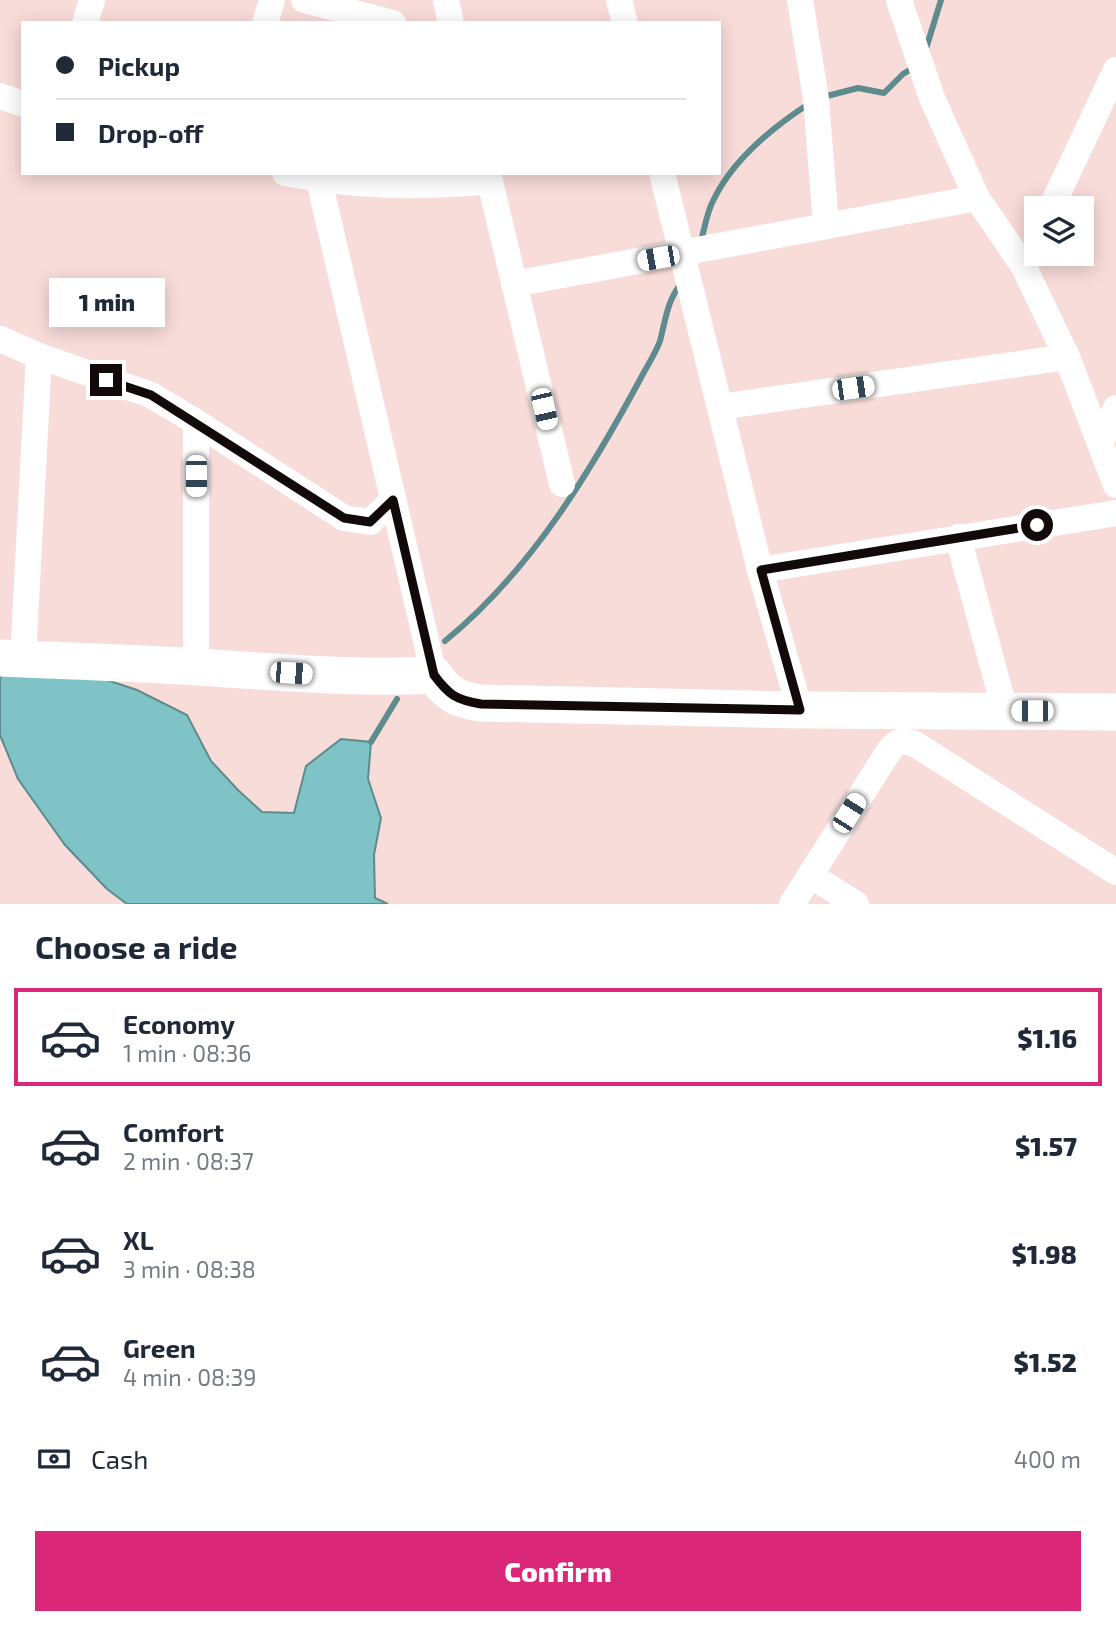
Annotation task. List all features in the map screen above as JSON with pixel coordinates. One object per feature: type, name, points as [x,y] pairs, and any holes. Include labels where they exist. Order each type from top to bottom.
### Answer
[{"type":"street","points":[[86,21],[92,0]]},
{"type":"street","points":[[266,21],[272,0]]},
{"type":"street","points":[[304,0],[385,21]]},
{"type":"street","points":[[446,0],[451,21]]},
{"type":"street","points":[[619,0],[624,21]]},
{"type":"street","points":[[800,0],[816,99],[826,225]]},
{"type":"street","points":[[899,0],[932,98],[978,198],[1024,267],[1067,356],[1116,485]]},
{"type":"street","points":[[1057,196],[1116,70]]},
{"type":"street","points":[[0,96],[21,103]]},
{"type":"street","points":[[294,175],[392,187],[489,177],[562,484]]},
{"type":"street","points":[[662,175],[761,570],[800,710]]},
{"type":"street","points":[[318,180],[434,675],[445,691],[462,701],[481,704],[800,710],[902,726],[1004,711],[1116,712]]},
{"type":"street","points":[[514,284],[978,198]]},
{"type":"street","points":[[0,339],[39,356],[151,395],[344,518],[370,522],[393,500]]},
{"type":"street","points":[[39,356],[12,659],[363,677],[434,675]]},
{"type":"street","points":[[720,407],[1067,356]]},
{"type":"street","points":[[1100,444],[1116,408]]},
{"type":"street","points":[[196,422],[196,667]]},
{"type":"street","points":[[761,570],[1116,513]]},
{"type":"street","points":[[958,537],[1004,711]]},
{"type":"street","points":[[902,726],[915,744],[1116,872]]},
{"type":"street","points":[[792,904],[895,743],[902,726]]},
{"type":"street","points":[[810,875],[856,904]]},
{"type":"water","points":[[2,672],[89,674],[137,690],[187,715],[211,761],[262,812],[294,813],[306,766],[341,739],[371,742],[368,779],[381,818],[374,855],[375,898],[388,904],[127,904],[107,889],[65,845],[18,779],[0,735]]},
{"type":"waterway","points":[[925,52],[941,0]]},
{"type":"waterway","points":[[823,97],[858,88],[884,93],[903,74],[916,66]]},
{"type":"waterway","points":[[701,241],[712,204],[732,170],[769,133],[810,103]]},
{"type":"waterway","points":[[445,641],[505,583],[557,518],[602,447],[654,353],[670,303],[682,282]]},
{"type":"waterway","points":[[371,742],[397,699]]},
{"type":"route","points":[[106,380],[151,395],[344,518],[370,522],[393,500],[434,675],[445,691],[462,701],[481,704],[800,710],[761,570],[1037,525]]}]
